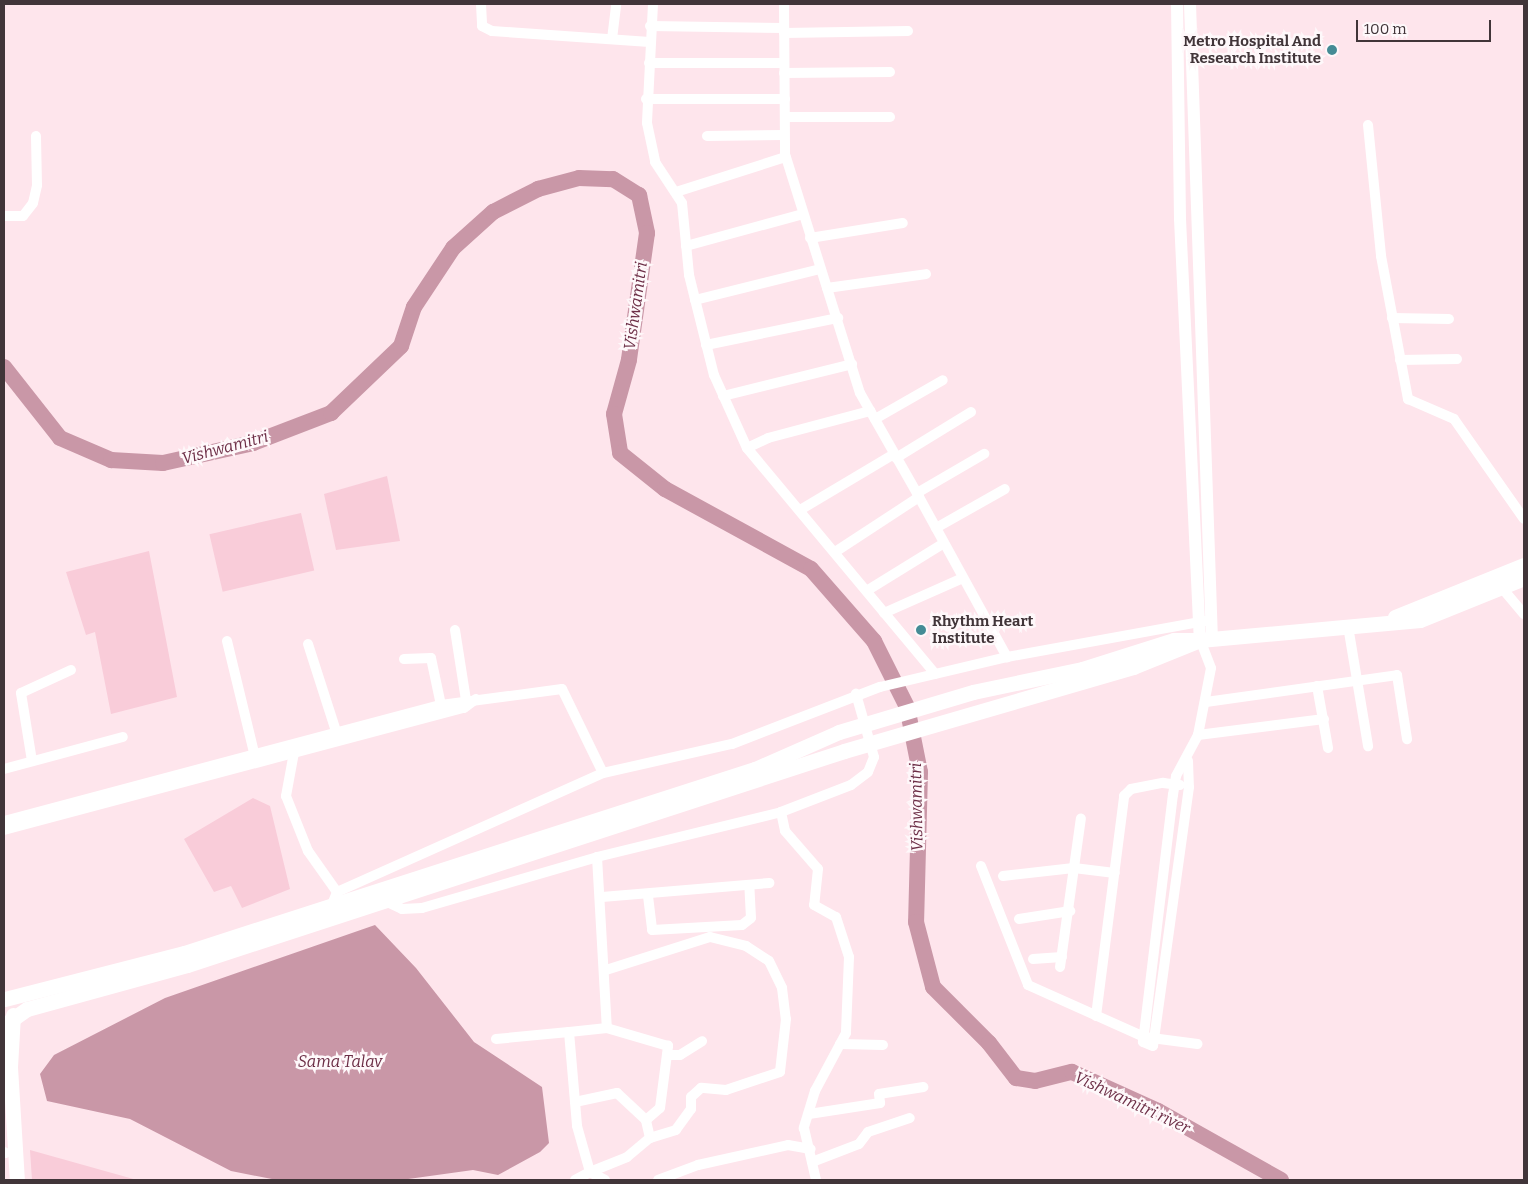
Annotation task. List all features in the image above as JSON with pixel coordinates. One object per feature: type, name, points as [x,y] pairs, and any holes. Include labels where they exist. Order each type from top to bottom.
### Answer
[{"type":"main road","points":[[1380,623],[1455,596],[1524,565]]},
{"type":"main road","points":[[169,963],[335,897],[754,769],[840,732],[973,692],[1074,671],[1174,640],[1206,639],[1420,620],[1524,578]]},
{"type":"main road","points":[[8,1022],[27,1009],[120,977],[382,900],[844,751],[1133,667],[1206,639]]},
{"type":"main road","points":[[4,998],[120,977]]},
{"type":"main road","points":[[4,998],[12,1005],[8,1022],[17,1180]]},
{"type":"main road","points":[[4,1118],[8,1180]]},
{"type":"street","points":[[481,4],[480,21],[486,30],[650,42]]},
{"type":"street","points":[[612,39],[616,4]]},
{"type":"street","points":[[653,4],[646,99],[655,162],[682,203],[686,246],[695,300],[706,345],[724,396],[747,448],[868,590],[933,675]]},
{"type":"street","points":[[784,4],[784,135],[786,157],[810,238],[852,364],[872,415],[1007,658]]},
{"type":"street","points":[[1177,4],[1180,219],[1203,621],[1211,668],[1206,702],[1198,735],[1188,761],[1175,785],[1144,1037],[1144,1044],[1153,1046],[1189,787],[1188,761]]},
{"type":"street","points":[[1190,4],[1203,621]]},
{"type":"street","points":[[650,26],[784,31],[908,31]]},
{"type":"street","points":[[648,64],[890,72]]},
{"type":"street","points":[[646,99],[784,99]]},
{"type":"street","points":[[785,117],[890,117]]},
{"type":"street","points":[[1368,125],[1376,218],[1392,318],[1408,398],[1454,419],[1524,519]]},
{"type":"street","points":[[706,136],[784,135]]},
{"type":"street","points":[[4,216],[23,216],[33,202],[38,185],[36,136]]},
{"type":"street","points":[[676,192],[786,157]]},
{"type":"street","points":[[686,246],[803,214]]},
{"type":"street","points":[[810,238],[903,222]]},
{"type":"street","points":[[695,300],[820,269]]},
{"type":"street","points":[[827,288],[926,274]]},
{"type":"street","points":[[706,345],[838,318]]},
{"type":"street","points":[[1392,318],[1450,318]]},
{"type":"street","points":[[1400,360],[1456,359]]},
{"type":"street","points":[[724,396],[852,364]]},
{"type":"street","points":[[747,448],[768,438],[872,415],[943,380]]},
{"type":"street","points":[[800,510],[971,412]]},
{"type":"street","points":[[835,552],[918,495],[984,454]]},
{"type":"street","points":[[936,528],[1005,489]]},
{"type":"street","points":[[868,590],[944,543]]},
{"type":"street","points":[[884,613],[963,578]]},
{"type":"street","points":[[1502,588],[1524,614]]},
{"type":"street","points":[[295,741],[286,796],[308,851],[335,897],[603,773],[732,744],[856,694],[880,687],[1007,658],[1203,621]]},
{"type":"street","points":[[1348,626],[1368,746]]},
{"type":"street","points":[[454,630],[471,700]]},
{"type":"street","points":[[227,641],[256,763]]},
{"type":"street","points":[[308,644],[336,731]]},
{"type":"street","points":[[404,658],[431,658],[441,704]]},
{"type":"street","points":[[32,761],[21,694],[72,670]]},
{"type":"street","points":[[1206,702],[1396,675],[1407,739]]},
{"type":"street","points":[[1317,686],[1328,748]]},
{"type":"street","points":[[4,830],[162,783],[254,751],[441,704],[562,689],[603,773]]},
{"type":"street","points":[[382,900],[402,909],[422,908],[597,857],[781,812],[851,785],[868,772],[873,750],[856,694]]},
{"type":"street","points":[[162,783],[256,763],[464,708],[471,700]]},
{"type":"street","points":[[1198,735],[1324,719]]},
{"type":"street","points":[[4,769],[122,737]]},
{"type":"street","points":[[1096,1016],[1127,792],[1163,783],[1189,787]]},
{"type":"street","points":[[4,821],[107,799]]},
{"type":"street","points":[[781,812],[785,831],[818,870],[814,905],[836,917],[850,957],[846,1033],[804,1128],[810,1149],[814,1180]]},
{"type":"street","points":[[1033,959],[1061,962],[1070,911],[1081,818]]},
{"type":"street","points":[[597,857],[602,897],[607,1028]]},
{"type":"street","points":[[981,866],[1028,985],[1144,1037]]},
{"type":"street","points":[[1003,876],[1074,868],[1115,873]]},
{"type":"street","points":[[602,897],[648,896],[769,883]]},
{"type":"street","points":[[648,896],[652,930],[742,925],[751,918],[749,886]]},
{"type":"street","points":[[1019,919],[1070,911]]},
{"type":"street","points":[[575,1180],[588,1176],[627,1157],[650,1138],[676,1130],[691,1109],[691,1097],[701,1088],[726,1090],[780,1072],[786,1019],[782,988],[769,961],[746,946],[710,937],[606,970]]},
{"type":"street","points":[[1156,943],[1168,944]]},
{"type":"street","points":[[496,1039],[607,1028],[668,1046],[660,1108],[646,1120]]},
{"type":"street","points":[[569,1032],[575,1102],[588,1176]]},
{"type":"street","points":[[1155,1039],[1198,1044]]},
{"type":"street","points":[[667,1055],[680,1055],[702,1041]]},
{"type":"street","points":[[840,1044],[883,1045]]},
{"type":"street","points":[[809,1114],[880,1103],[879,1094],[923,1087]]},
{"type":"street","points":[[575,1102],[617,1093],[646,1120],[650,1138]]},
{"type":"street","points":[[812,1162],[859,1144],[868,1132],[910,1118]]},
{"type":"street","points":[[658,1180],[698,1165],[788,1145],[810,1149]]},
{"type":"street","points":[[588,1176],[605,1180]]},
{"type":"shaded area","points":[[387,476],[400,541],[336,550],[324,494]]},
{"type":"shaded area","points":[[301,513],[314,570],[223,592],[209,534]]},
{"type":"shaded area","points":[[149,551],[177,697],[111,714],[95,632],[86,635],[66,572]]},
{"type":"shaded area","points":[[253,798],[270,806],[290,889],[242,908],[231,886],[214,892],[184,839]]},
{"type":"shaded area","points":[[30,1150],[137,1180],[32,1180]]},
{"type":"water","name":"Sama Talav","points":[[375,925],[416,968],[474,1042],[542,1087],[549,1143],[540,1152],[498,1175],[473,1170],[401,1180],[277,1180],[231,1171],[130,1119],[47,1101],[40,1074],[54,1055],[165,998]]},
{"type":"waterway","name":"Vishwamitri","points":[[4,367],[60,438],[111,460],[163,463],[253,443],[331,413],[401,346],[414,307],[453,248],[493,212],[538,189],[579,178],[613,179],[639,195],[647,233],[629,360],[614,414],[620,453],[665,489],[811,569],[874,641],[907,707],[920,772],[916,922],[933,987],[989,1043],[1016,1078],[1035,1081],[1072,1072],[1158,1111],[1281,1180]]},
{"type":"place","name":"Metro Hospital And Research Institute","points":[[1332,50]]},
{"type":"place","name":"Rhythm Heart Institute","points":[[921,630]]},
{"type":"water label","name":"Vishwamitri river","points":[[1132,1103]]}]
